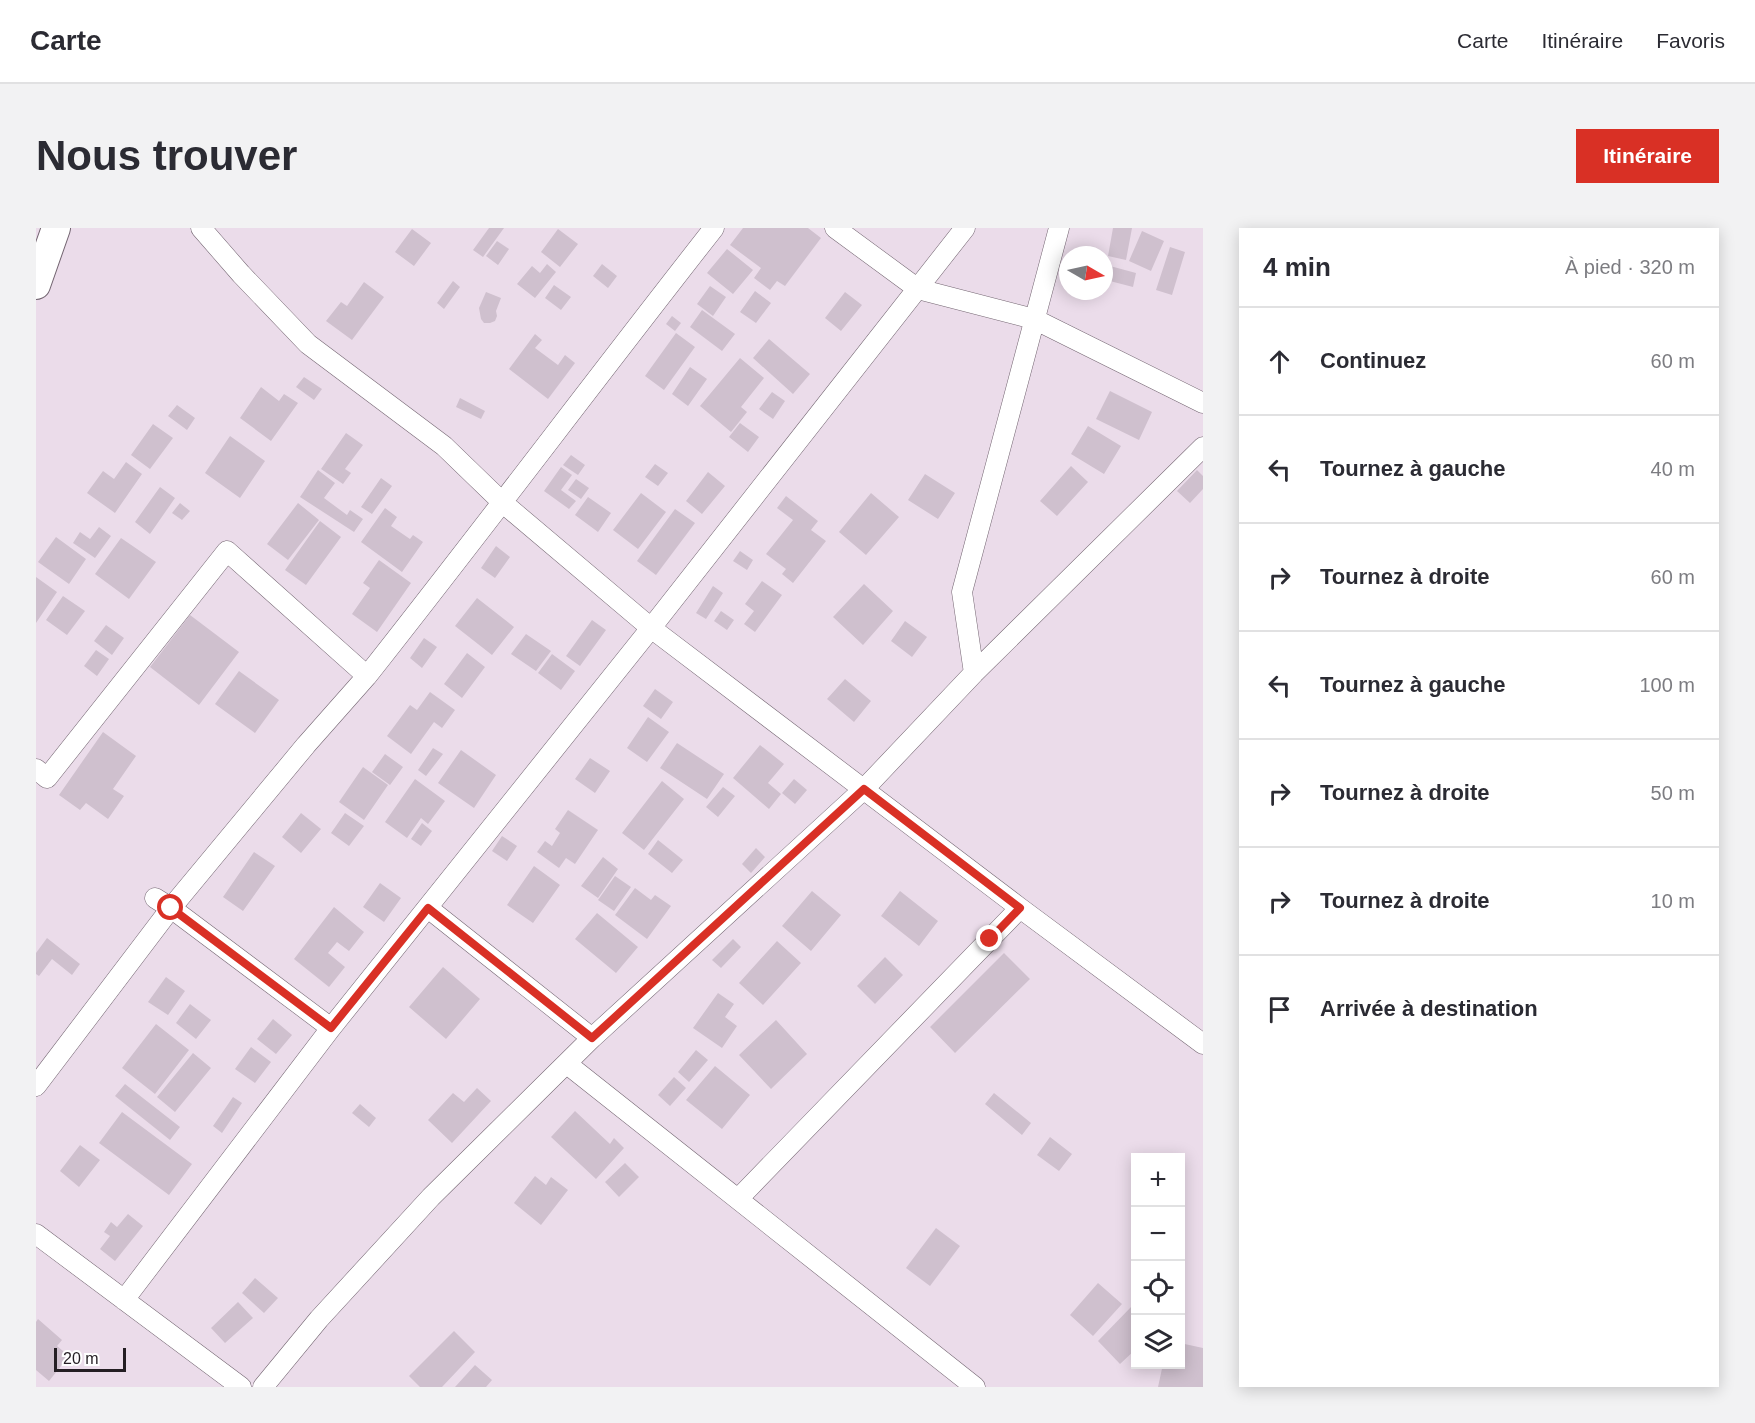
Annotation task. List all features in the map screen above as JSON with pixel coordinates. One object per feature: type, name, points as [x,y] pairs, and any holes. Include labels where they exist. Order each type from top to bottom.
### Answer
[{"type":"street","points":[[36,285],[56,228]]},
{"type":"street","points":[[201,228],[220,236],[241,274],[308,344],[444,446],[503,503],[651,628],[1203,1044]]},
{"type":"street","points":[[36,1086],[163,903],[367,676],[714,228]]},
{"type":"street","points":[[835,228],[918,289],[1034,319],[1203,403]]},
{"type":"street","points":[[124,1300],[331,1028],[651,628],[965,228]]},
{"type":"street","points":[[974,674],[962,592],[1059,228]]},
{"type":"street","points":[[263,1387],[319,1319],[431,1197],[592,1038],[864,789],[974,674],[1203,447]]},
{"type":"street","points":[[36,769],[47,778],[227,551],[367,676]]},
{"type":"street","points":[[163,903],[331,1028]]},
{"type":"street","points":[[428,908],[592,1038]]},
{"type":"street","points":[[738,1199],[1020,908]]},
{"type":"street","points":[[567,1064],[975,1387]]},
{"type":"street","points":[[36,1234],[241,1387]]},
{"type":"building","points":[[489,228],[504,228],[483,257],[473,250]]},
{"type":"building","points":[[743,228],[808,228],[821,238],[785,286],[777,281],[770,290],[754,278],[761,268],[730,245]]},
{"type":"building","points":[[1113,228],[1132,228],[1126,260],[1113,257],[1113,246],[1110,246]]},
{"type":"building","points":[[412,229],[431,243],[414,266],[395,252]]},
{"type":"building","points":[[558,229],[578,244],[560,267],[541,252]]},
{"type":"building","points":[[1142,231],[1164,241],[1151,271],[1129,261]]},
{"type":"building","points":[[497,241],[509,249],[498,265],[486,256]]},
{"type":"building","points":[[1170,247],[1185,252],[1172,295],[1156,290]]},
{"type":"building","points":[[727,249],[753,270],[733,294],[707,273]]},
{"type":"building","points":[[547,264],[556,272],[535,298],[517,284],[532,266],[540,273]]},
{"type":"building","points":[[602,264],[617,276],[608,288],[593,276]]},
{"type":"building","points":[[1113,267],[1136,273],[1133,287],[1113,282]]},
{"type":"building","points":[[453,281],[460,287],[444,309],[437,303]]},
{"type":"building","points":[[364,282],[384,297],[352,340],[326,321],[341,302],[347,306]]},
{"type":"building","points":[[554,285],[571,297],[561,310],[545,298]]},
{"type":"building","points":[[710,286],[726,297],[713,316],[697,304]]},
{"type":"building","points":[[755,291],[771,303],[756,323],[740,312]]},
{"type":"building","points":[[486,292],[501,298],[495,321],[490,323],[484,323],[481,319],[479,308]]},
{"type":"building","points":[[845,292],[862,305],[841,331],[825,318]]},
{"type":"building","points":[[702,310],[735,334],[722,351],[690,327]]},
{"type":"building","points":[[672,316],[681,323],[675,331],[666,324]]},
{"type":"building","points":[[676,333],[695,347],[664,390],[645,376]]},
{"type":"building","points":[[535,334],[542,340],[535,348],[558,365],[565,355],[575,363],[548,399],[509,369]]},
{"type":"building","points":[[769,339],[810,374],[793,394],[753,358]]},
{"type":"building","points":[[740,358],[764,378],[741,407],[747,412],[731,432],[700,406]]},
{"type":"building","points":[[690,367],[707,379],[688,406],[672,394]]},
{"type":"building","points":[[304,377],[322,389],[314,400],[296,387]]},
{"type":"building","points":[[261,387],[279,401],[284,394],[298,403],[271,441],[240,418]]},
{"type":"building","points":[[1110,391],[1152,412],[1139,440],[1096,419]]},
{"type":"building","points":[[772,392],[785,401],[773,419],[759,409]]},
{"type":"building","points":[[460,398],[485,411],[481,419],[456,407]]},
{"type":"building","points":[[177,405],[195,418],[187,430],[168,416]]},
{"type":"building","points":[[740,423],[759,437],[748,452],[729,437]]},
{"type":"building","points":[[153,424],[173,438],[150,469],[131,455]]},
{"type":"building","points":[[1088,426],[1121,446],[1104,474],[1071,454]]},
{"type":"building","points":[[346,433],[363,445],[345,469],[351,473],[343,484],[321,469]]},
{"type":"building","points":[[230,436],[265,461],[240,498],[205,473]]},
{"type":"building","points":[[571,455],[585,465],[578,475],[563,465]]},
{"type":"building","points":[[126,462],[142,474],[115,513],[87,493],[103,471],[114,479]]},
{"type":"building","points":[[655,464],[668,473],[658,486],[645,477]]},
{"type":"building","points":[[1071,466],[1088,482],[1057,516],[1040,501]]},
{"type":"building","points":[[561,467],[572,475],[561,490],[576,501],[569,509],[544,491]]},
{"type":"building","points":[[318,470],[335,483],[324,498],[347,515],[350,510],[363,519],[354,532],[300,497]]},
{"type":"building","points":[[1197,470],[1203,476],[1203,489],[1190,503],[1177,491]]},
{"type":"building","points":[[708,472],[725,486],[702,514],[686,501]]},
{"type":"building","points":[[925,474],[955,493],[938,519],[908,500]]},
{"type":"building","points":[[381,478],[392,486],[372,514],[361,507]]},
{"type":"building","points":[[576,479],[589,488],[581,499],[568,490]]},
{"type":"building","points":[[160,487],[175,498],[150,534],[135,522]]},
{"type":"building","points":[[641,493],[666,512],[638,549],[613,530]]},
{"type":"building","points":[[871,493],[899,517],[866,555],[839,532]]},
{"type":"building","points":[[786,496],[818,521],[811,530],[826,541],[793,583],[782,574],[786,569],[766,554],[793,520],[777,508]]},
{"type":"building","points":[[588,497],[611,513],[598,532],[575,515]]},
{"type":"building","points":[[180,503],[190,511],[182,520],[172,513]]},
{"type":"building","points":[[298,503],[319,520],[288,560],[267,544]]},
{"type":"building","points":[[385,508],[397,517],[391,526],[410,539],[413,535],[423,542],[402,572],[361,542]]},
{"type":"building","points":[[675,509],[695,523],[656,575],[637,561]]},
{"type":"building","points":[[320,521],[341,537],[306,585],[285,570]]},
{"type":"building","points":[[99,527],[111,536],[95,558],[73,543],[80,532],[90,539]]},
{"type":"building","points":[[56,537],[86,559],[69,584],[38,562]]},
{"type":"building","points":[[121,538],[156,562],[129,599],[95,574]]},
{"type":"building","points":[[496,546],[510,557],[495,578],[481,568]]},
{"type":"building","points":[[740,551],[753,560],[747,570],[733,561]]},
{"type":"building","points":[[379,560],[411,583],[377,632],[352,614],[370,588],[363,583]]},
{"type":"building","points":[[36,577],[57,592],[36,623]]},
{"type":"building","points":[[762,581],[782,595],[755,632],[744,624],[754,611],[745,604]]},
{"type":"building","points":[[864,584],[893,611],[863,645],[833,617]]},
{"type":"building","points":[[713,586],[723,593],[706,619],[696,613]]},
{"type":"building","points":[[63,596],[85,611],[67,635],[46,620]]},
{"type":"building","points":[[477,598],[514,627],[492,655],[455,626]]},
{"type":"building","points":[[721,611],[734,620],[727,630],[714,621]]},
{"type":"building","points":[[190,615],[239,652],[199,705],[150,667]]},
{"type":"building","points":[[592,620],[606,630],[580,666],[566,656]]},
{"type":"building","points":[[905,621],[927,637],[912,657],[891,641]]},
{"type":"building","points":[[106,625],[124,638],[112,655],[94,641]]},
{"type":"building","points":[[526,634],[551,651],[536,671],[511,654]]},
{"type":"building","points":[[424,638],[437,647],[422,668],[410,658]]},
{"type":"building","points":[[96,650],[109,659],[97,676],[84,666]]},
{"type":"building","points":[[467,653],[485,667],[462,698],[444,684]]},
{"type":"building","points":[[552,654],[575,671],[561,690],[538,673]]},
{"type":"building","points":[[239,671],[279,700],[255,733],[215,704]]},
{"type":"building","points":[[845,679],[871,701],[854,722],[827,699]]},
{"type":"building","points":[[655,689],[673,702],[661,719],[643,706]]},
{"type":"building","points":[[430,692],[455,710],[442,728],[434,722],[411,754],[387,736],[410,705],[417,710]]},
{"type":"building","points":[[648,717],[669,732],[647,762],[627,748]]},
{"type":"building","points":[[103,732],[136,756],[113,789],[124,796],[108,819],[86,803],[80,810],[59,795]]},
{"type":"building","points":[[677,743],[724,774],[707,799],[660,768]]},
{"type":"building","points":[[760,745],[784,764],[768,783],[781,794],[769,809],[733,778]]},
{"type":"building","points":[[433,748],[443,754],[426,776],[418,770]]},
{"type":"building","points":[[461,750],[496,775],[474,808],[438,783]]},
{"type":"building","points":[[385,754],[403,767],[390,785],[372,772]]},
{"type":"building","points":[[590,758],[610,771],[595,793],[575,779]]},
{"type":"building","points":[[363,767],[388,785],[364,820],[339,802]]},
{"type":"building","points":[[415,779],[445,801],[428,824],[421,818],[407,838],[385,822]]},
{"type":"building","points":[[794,779],[807,790],[795,804],[782,793]]},
{"type":"building","points":[[662,781],[684,799],[644,850],[622,833]]},
{"type":"building","points":[[723,787],[735,796],[718,817],[706,807]]},
{"type":"building","points":[[568,810],[598,830],[575,864],[566,858],[559,868],[537,852],[545,841],[552,846],[560,833],[555,829]]},
{"type":"building","points":[[301,813],[321,829],[301,853],[282,837]]},
{"type":"building","points":[[345,813],[364,826],[349,846],[331,833]]},
{"type":"building","points":[[422,823],[432,831],[421,846],[411,839]]},
{"type":"building","points":[[502,836],[517,846],[507,861],[492,851]]},
{"type":"building","points":[[658,840],[683,860],[672,873],[648,854]]},
{"type":"building","points":[[756,848],[765,857],[751,873],[742,864]]},
{"type":"building","points":[[254,852],[275,866],[243,911],[223,897]]},
{"type":"building","points":[[603,857],[618,869],[598,898],[581,886]]},
{"type":"building","points":[[534,866],[560,885],[533,923],[507,905]]},
{"type":"building","points":[[615,876],[631,887],[614,911],[598,900]]},
{"type":"building","points":[[380,883],[401,898],[384,922],[363,907]]},
{"type":"building","points":[[635,888],[651,900],[655,895],[671,906],[647,939],[615,915]]},
{"type":"building","points":[[812,891],[841,915],[811,951],[782,926]]},
{"type":"building","points":[[900,891],[938,921],[919,946],[881,916]]},
{"type":"building","points":[[334,907],[364,932],[349,951],[337,942],[328,953],[345,967],[329,987],[294,959]]},
{"type":"building","points":[[597,913],[638,947],[616,973],[575,939]]},
{"type":"building","points":[[47,938],[80,964],[72,975],[52,959],[39,976],[36,974],[36,953]]},
{"type":"building","points":[[733,939],[741,947],[721,968],[712,960]]},
{"type":"building","points":[[777,941],[801,963],[763,1005],[739,983]]},
{"type":"building","points":[[1004,953],[1030,979],[955,1053],[930,1027]]},
{"type":"building","points":[[885,957],[903,975],[875,1004],[857,986]]},
{"type":"building","points":[[443,967],[480,999],[446,1039],[409,1007]]},
{"type":"building","points":[[166,977],[185,991],[168,1015],[148,1002]]},
{"type":"building","points":[[718,993],[734,1004],[725,1017],[737,1026],[722,1048],[693,1028]]},
{"type":"building","points":[[190,1004],[211,1020],[196,1039],[176,1023]]},
{"type":"building","points":[[273,1019],[292,1035],[276,1054],[257,1039]]},
{"type":"building","points":[[776,1020],[807,1054],[771,1089],[739,1055]]},
{"type":"building","points":[[156,1024],[189,1050],[155,1094],[122,1068]]},
{"type":"building","points":[[251,1047],[271,1062],[255,1083],[235,1069]]},
{"type":"building","points":[[696,1050],[708,1060],[689,1082],[678,1072]]},
{"type":"building","points":[[193,1053],[211,1068],[175,1112],[157,1097]]},
{"type":"building","points":[[715,1066],[750,1095],[722,1129],[686,1100]]},
{"type":"building","points":[[674,1077],[686,1088],[670,1106],[658,1095]]},
{"type":"building","points":[[125,1084],[180,1127],[170,1140],[115,1096]]},
{"type":"building","points":[[477,1088],[491,1101],[452,1143],[428,1120],[453,1093],[464,1102]]},
{"type":"building","points":[[994,1093],[1031,1123],[1022,1135],[985,1104]]},
{"type":"building","points":[[233,1097],[242,1103],[222,1133],[213,1126]]},
{"type":"building","points":[[360,1104],[376,1118],[369,1127],[352,1113]]},
{"type":"building","points":[[575,1111],[610,1144],[614,1138],[624,1148],[596,1179],[551,1137]]},
{"type":"building","points":[[122,1112],[192,1164],[169,1195],[99,1143]]},
{"type":"building","points":[[1050,1137],[1072,1154],[1059,1171],[1037,1155]]},
{"type":"building","points":[[80,1145],[100,1160],[79,1187],[60,1171]]},
{"type":"building","points":[[625,1163],[639,1177],[619,1197],[605,1182]]},
{"type":"building","points":[[535,1176],[546,1185],[551,1177],[568,1190],[541,1225],[514,1203]]},
{"type":"building","points":[[128,1214],[143,1226],[115,1261],[100,1249],[110,1236],[104,1232],[111,1222],[117,1227]]},
{"type":"building","points":[[936,1228],[960,1246],[930,1286],[906,1268]]},
{"type":"building","points":[[255,1278],[278,1298],[264,1313],[242,1293]]},
{"type":"building","points":[[1098,1283],[1122,1304],[1093,1336],[1070,1315]]},
{"type":"building","points":[[238,1302],[253,1318],[225,1343],[211,1328]]},
{"type":"building","points":[[1131,1307],[1131,1354],[1120,1364],[1098,1341]]},
{"type":"building","points":[[38,1319],[62,1340],[57,1346],[69,1356],[49,1381],[36,1370],[36,1322]]},
{"type":"building","points":[[454,1331],[475,1352],[442,1387],[420,1387],[409,1376]]},
{"type":"building","points":[[1185,1344],[1203,1348],[1203,1387],[1158,1387],[1162,1369],[1185,1369]]},
{"type":"building","points":[[475,1365],[492,1380],[486,1387],[455,1387]]},
{"type":"route","points":[[171,908],[331,1028],[428,908],[592,1038],[864,789],[1020,908],[990,939]]}]
